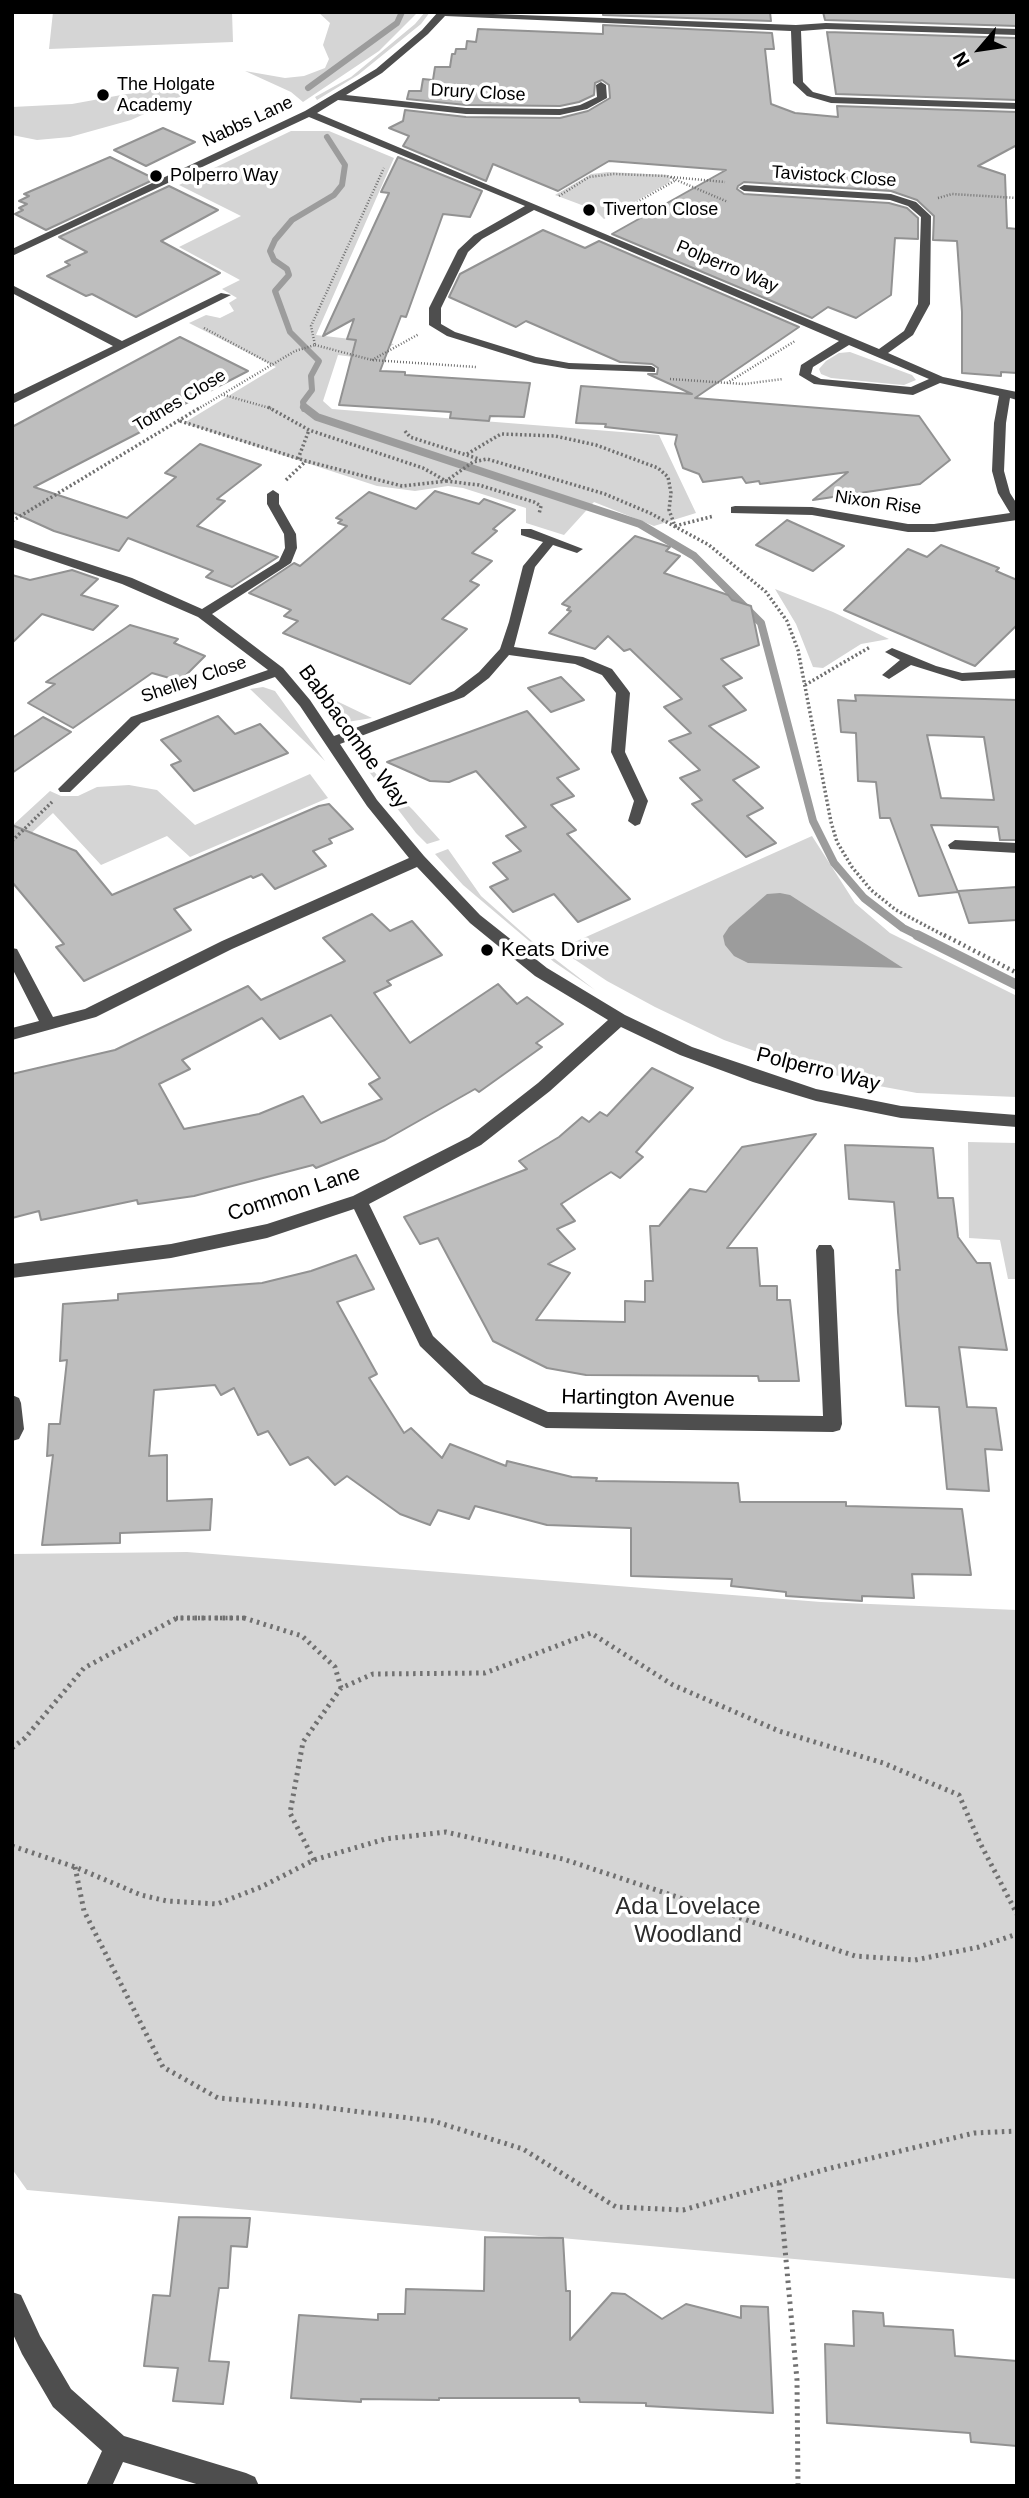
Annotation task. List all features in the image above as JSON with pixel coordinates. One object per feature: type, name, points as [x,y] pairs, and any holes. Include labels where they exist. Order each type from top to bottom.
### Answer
[{"type":"street","points":[[442,13],[796,28],[825,26],[1017,32]]},
{"type":"street","name":"Nabbs Lane","points":[[12,253],[309,113],[379,71],[425,32],[442,13]]},
{"type":"street","points":[[796,28],[799,83],[810,94],[831,100],[1017,106]]},
{"type":"street","name":"Drury Close","points":[[337,97],[454,110],[560,112],[583,107],[601,98],[601,85]]},
{"type":"street","name":"Polperro Way","points":[[309,113],[939,379],[1011,395]]},
{"type":"street","name":"Tavistock Close","points":[[744,188],[891,197],[912,204],[926,216],[924,304],[909,333],[879,354]]},
{"type":"street","points":[[534,206],[478,237],[463,250],[435,308],[435,325],[451,334],[534,360],[569,366],[650,370]]},
{"type":"street","points":[[12,288],[122,346]]},
{"type":"street","points":[[12,400],[225,295]]},
{"type":"street","points":[[207,303],[225,312]]},
{"type":"street","points":[[848,340],[807,365],[805,375],[818,382],[914,391],[939,379]]},
{"type":"street","points":[[1011,395],[1000,423],[998,471],[1004,492],[1017,516]]},
{"type":"street","points":[[203,614],[285,563],[291,548],[290,534],[272,504],[273,494]]},
{"type":"street","name":"Nixon Rise","points":[[735,510],[812,511],[908,528],[934,528],[1017,516]]},
{"type":"street","points":[[331,741],[459,694],[484,675],[506,650],[538,536],[577,549]]},
{"type":"street","name":"Babbacombe Way","points":[[12,543],[127,581],[203,614],[246,643],[278,671],[331,741],[372,803],[419,860],[475,919],[541,972],[619,1019]]},
{"type":"street","points":[[506,650],[578,660],[607,673],[623,693],[618,752],[641,802],[635,821]]},
{"type":"street","points":[[892,652],[931,669],[962,677],[1017,674]]},
{"type":"street","points":[[890,675],[909,660]]},
{"type":"street","name":"Shelley Close","points":[[65,789],[136,720],[278,671]]},
{"type":"street","points":[[955,845],[1017,848]]},
{"type":"street","points":[[12,1034],[90,1013],[227,945],[419,860]]},
{"type":"street","points":[[12,953],[50,1024]]},
{"type":"street","name":"Polperro Way","points":[[619,1019],[686,1051],[759,1078],[817,1095],[901,1112],[1017,1121]]},
{"type":"street","name":"Common Lane","points":[[12,1271],[185,1248],[267,1231],[359,1200],[475,1141],[544,1087],[619,1019]]},
{"type":"street","name":"Hartington Avenue","points":[[359,1200],[426,1341],[477,1389],[546,1420],[833,1424],[825,1250]]},
{"type":"street","points":[[12,1403],[15,1429],[12,1433]]},
{"type":"street","points":[[12,2304],[31,2345],[62,2398],[117,2447],[246,2486]]},
{"type":"street","points":[[99,2486],[117,2447]]},
{"type":"path","points":[[394,148],[311,326],[315,345],[372,360],[479,367]]},
{"type":"path","points":[[556,198],[589,177],[614,174],[714,180],[744,188]]},
{"type":"path","points":[[667,176],[726,201],[736,202]]},
{"type":"path","points":[[604,220],[676,180]]},
{"type":"path","points":[[912,204],[952,194],[1017,198]]},
{"type":"path","name":"Totnes Close","points":[[181,316],[274,366]]},
{"type":"path","points":[[372,360],[435,325]]},
{"type":"path","points":[[727,383],[799,339]]},
{"type":"path","points":[[274,366],[295,351],[315,345]]},
{"type":"path","name":"Totnes Close","points":[[12,521],[274,366]]},
{"type":"path","points":[[650,370],[649,378],[744,384],[805,375]]},
{"type":"path","points":[[224,395],[273,410],[309,430],[423,468],[446,481]]},
{"type":"path","points":[[180,421],[298,459],[402,486],[446,481],[479,485],[541,506],[537,517],[538,536]]},
{"type":"path","points":[[298,459],[309,438],[309,430]]},
{"type":"path","points":[[405,432],[480,459],[557,478],[605,494],[676,526],[709,545],[766,592],[787,621],[798,650],[831,821],[837,842],[852,867],[871,890],[896,910],[1017,973]]},
{"type":"path","points":[[467,454],[501,434],[534,433],[596,444],[658,468],[668,477],[671,493],[669,510],[676,526]]},
{"type":"path","points":[[446,481],[455,477],[468,464],[480,459]]},
{"type":"path","points":[[676,526],[735,510]]},
{"type":"path","points":[[805,685],[865,648],[878,646],[892,652]]},
{"type":"path","points":[[12,841],[65,789]]},
{"type":"path","points":[[12,1748],[25,1738],[84,1668],[177,1618],[244,1618],[302,1636],[335,1667],[341,1688]]},
{"type":"path","points":[[314,1860],[290,1813],[303,1742],[341,1688],[373,1674],[485,1673],[591,1633],[685,1690],[779,1731],[883,1763],[959,1795],[980,1843],[1017,1914]]},
{"type":"path","points":[[12,1846],[75,1867],[141,1895],[167,1901],[217,1904],[261,1887],[314,1860],[385,1839],[446,1832],[563,1859],[617,1879],[855,1955],[915,1960],[979,1947],[1017,1934]]},
{"type":"path","points":[[75,1867],[84,1911],[163,2067],[218,2098],[313,2106],[433,2121],[523,2149],[616,2207],[682,2210],[974,2133],[1017,2131]]},
{"type":"path","points":[[779,2183],[797,2380],[798,2486]]},
{"type":"green space","points":[[53,12],[232,12],[233,42],[49,49]]},
{"type":"green space","points":[[318,12],[418,12],[379,51],[303,102],[291,92],[245,71],[285,78],[304,76],[325,68],[329,59],[323,45],[330,23]]},
{"type":"green space","points":[[425,12],[430,12],[421,24],[358,75],[317,100],[315,97],[351,77],[415,24]]},
{"type":"green space","points":[[187,83],[197,86],[175,100],[131,120],[70,137],[37,140],[12,135],[12,107],[72,104]]},
{"type":"green space","points":[[291,131],[329,131],[394,158],[316,335],[394,344],[369,359],[338,355],[323,401],[332,409],[659,435],[696,513],[654,526],[594,502],[564,535],[526,523],[526,508],[463,488],[448,486],[415,491],[377,486],[184,423],[276,367],[189,323],[206,315],[220,318],[234,311],[229,303],[237,298],[222,289],[240,280],[179,247],[241,216],[179,185]]},
{"type":"green space","points":[[608,172],[669,175],[670,182],[604,219],[595,210],[555,195],[591,174]]},
{"type":"green space","points":[[850,352],[912,375],[916,380],[904,385],[831,378],[821,374],[819,369],[826,361],[839,353]]},
{"type":"green space","points":[[775,589],[833,612],[889,639],[861,644],[823,668],[813,667],[796,624]]},
{"type":"green space","points":[[263,687],[275,691],[325,761],[250,689]]},
{"type":"green space","points":[[322,694],[372,718],[347,722],[335,718],[316,696]]},
{"type":"green space","points":[[369,767],[440,840],[427,844],[416,833],[367,769]]},
{"type":"green space","points":[[310,774],[328,798],[190,857],[167,836],[101,865],[53,813],[12,851],[12,826],[50,791],[61,796],[78,796],[97,787],[129,785],[157,790],[195,825]]},
{"type":"green space","points":[[812,836],[855,903],[890,933],[1017,996],[1017,1097],[917,1093],[868,1084],[780,1060],[724,1040],[655,1007],[607,981],[559,949]]},
{"type":"green space","points":[[448,849],[481,896],[533,942],[595,990],[554,962],[463,885],[435,854]]},
{"type":"green space","points":[[968,1142],[1017,1143],[1017,1279],[1008,1279],[1000,1240],[969,1238]]},
{"type":"green space","name":"Ada Lovelace Woodland","points":[[187,1552],[821,1602],[1017,1610],[1017,2279],[27,2190],[12,2169],[12,1554]]},
{"type":"shaded area","points":[[767,894],[790,895],[903,968],[748,963],[734,956],[725,945],[723,936],[729,927]]},
{"type":"building","points":[[603,12],[770,12],[771,21],[603,15]]},
{"type":"building","points":[[823,12],[1017,12],[1017,26],[825,20]]},
{"type":"building","points":[[603,25],[772,33],[774,49],[765,49],[771,104],[795,113],[838,117],[837,106],[1017,112],[1017,145],[978,166],[1005,175],[1007,228],[1017,229],[1017,373],[1001,372],[1001,376],[962,373],[962,312],[957,241],[933,240],[934,216],[917,200],[891,191],[744,182],[738,186],[737,189],[744,194],[889,203],[907,208],[918,218],[918,239],[895,238],[891,295],[856,318],[828,307],[812,318],[612,234],[726,170],[609,161],[558,191],[493,164],[486,181],[403,146],[409,136],[389,128],[403,121],[405,110],[466,117],[560,118],[588,111],[610,98],[609,85],[602,80],[595,83],[594,95],[560,106],[466,105],[407,99],[409,91],[421,91],[423,79],[433,80],[435,67],[450,67],[452,54],[455,54],[456,49],[466,49],[467,41],[476,42],[478,29],[603,34]]},
{"type":"building","points":[[827,32],[1017,38],[1017,100],[836,94]]},
{"type":"building","points":[[163,128],[195,142],[146,166],[114,150]]},
{"type":"building","points":[[110,157],[155,179],[46,230],[15,214],[27,204],[19,201],[29,196],[24,194]]},
{"type":"building","points":[[398,157],[482,191],[470,217],[443,214],[406,317],[401,316],[380,371],[530,383],[524,417],[490,416],[489,421],[450,418],[451,412],[339,405],[356,340],[347,339],[354,319],[323,336],[389,193],[381,192]]},
{"type":"building","points":[[169,186],[218,210],[161,241],[220,273],[136,317],[92,294],[86,296],[47,276],[70,265],[65,262],[87,252],[59,237]]},
{"type":"building","points":[[543,230],[585,248],[599,241],[799,327],[695,398],[919,416],[950,460],[920,484],[813,500],[848,472],[760,484],[759,481],[746,483],[742,477],[703,482],[699,474],[683,468],[675,444],[677,435],[605,427],[606,424],[576,423],[581,386],[692,394],[648,374],[657,374],[658,368],[652,364],[620,362],[526,321],[516,327],[449,297],[460,274]]},
{"type":"building","points":[[180,337],[248,371],[144,425],[150,427],[34,487],[127,518],[176,477],[165,473],[200,444],[261,465],[217,499],[225,501],[197,526],[278,557],[232,587],[206,577],[213,571],[128,538],[119,551],[54,531],[12,512],[12,427]]},
{"type":"building","points":[[435,491],[479,504],[484,499],[515,510],[493,529],[497,531],[472,553],[492,561],[470,581],[479,585],[442,619],[467,629],[410,684],[283,633],[298,621],[284,616],[291,610],[249,593],[294,563],[300,566],[347,526],[338,523],[342,520],[336,518],[369,492],[416,509]]},
{"type":"building","points":[[787,520],[844,546],[813,571],[756,545]]},
{"type":"building","points":[[635,536],[670,547],[666,551],[680,556],[664,573],[728,595],[732,600],[751,606],[759,645],[721,659],[742,678],[723,686],[746,710],[709,726],[759,767],[733,780],[763,808],[747,816],[776,843],[746,857],[692,804],[702,800],[680,778],[700,770],[669,741],[691,733],[664,707],[682,699],[630,649],[624,651],[608,636],[595,649],[549,633],[571,611],[567,610],[570,607],[562,604]]},
{"type":"building","points":[[941,545],[999,568],[996,571],[1017,580],[1017,625],[975,666],[844,610],[908,549],[927,557]]},
{"type":"building","points":[[72,570],[98,579],[81,595],[118,606],[93,630],[42,614],[12,643],[12,575],[30,580]]},
{"type":"building","points":[[130,625],[178,639],[174,643],[205,656],[180,681],[152,673],[73,728],[28,703],[55,684],[46,682]]},
{"type":"building","points":[[561,677],[584,700],[551,712],[528,688]]},
{"type":"building","points":[[855,695],[1017,700],[1017,840],[1000,840],[998,827],[931,825],[958,892],[919,896],[890,818],[880,818],[876,782],[858,781],[856,733],[841,732],[838,700],[856,701]],"holes":[[[927,735],[984,737],[994,800],[941,798]]]},
{"type":"building","points":[[527,711],[579,769],[557,778],[574,796],[551,805],[576,830],[567,834],[630,899],[578,922],[554,894],[513,912],[490,887],[508,879],[493,863],[521,851],[506,836],[526,827],[476,771],[449,782],[430,781],[387,762]]},
{"type":"building","points":[[218,716],[235,734],[260,724],[288,753],[194,791],[171,765],[181,761],[161,740]]},
{"type":"building","points":[[43,717],[71,732],[12,773],[12,738]]},
{"type":"building","points":[[329,804],[353,829],[329,839],[332,843],[313,851],[326,866],[275,889],[262,874],[253,878],[251,876],[174,909],[191,930],[84,981],[56,947],[64,944],[12,882],[12,825],[76,851],[112,895]]},
{"type":"building","points":[[1017,887],[1017,920],[969,923],[958,891]]},
{"type":"building","points":[[372,914],[390,931],[412,921],[442,955],[387,981],[391,985],[374,993],[410,1043],[498,984],[517,1004],[527,997],[563,1024],[536,1043],[542,1047],[479,1092],[475,1089],[385,1140],[316,1168],[313,1165],[194,1196],[138,1204],[137,1200],[41,1220],[39,1211],[12,1218],[12,1074],[115,1050],[248,986],[261,1000],[345,961],[323,938]],"holes":[[[331,1015],[380,1078],[369,1084],[382,1099],[321,1123],[303,1096],[259,1114],[184,1129],[159,1084],[190,1069],[182,1060],[262,1018],[280,1039]]]},
{"type":"building","points":[[652,1068],[693,1088],[636,1152],[643,1157],[620,1178],[611,1172],[561,1204],[575,1221],[557,1229],[575,1249],[548,1264],[570,1273],[536,1320],[625,1322],[625,1301],[645,1302],[645,1281],[653,1281],[650,1226],[659,1226],[690,1189],[706,1192],[742,1147],[816,1134],[727,1248],[757,1248],[760,1286],[777,1286],[777,1300],[790,1300],[799,1381],[759,1381],[758,1376],[586,1375],[547,1368],[493,1341],[438,1238],[420,1244],[404,1217],[527,1169],[519,1161],[559,1137],[582,1117],[589,1122],[600,1112],[607,1116]]},
{"type":"building","points":[[845,1145],[933,1148],[938,1198],[953,1198],[958,1237],[977,1263],[990,1263],[1007,1350],[959,1347],[967,1407],[996,1408],[1002,1450],[985,1449],[989,1491],[947,1489],[939,1407],[906,1406],[898,1312],[896,1270],[900,1270],[894,1202],[849,1199]]},
{"type":"building","points":[[356,1255],[374,1289],[337,1302],[377,1374],[369,1378],[404,1433],[411,1428],[442,1458],[450,1444],[506,1466],[507,1461],[572,1477],[597,1478],[596,1481],[738,1483],[740,1502],[846,1502],[846,1506],[962,1509],[971,1575],[912,1574],[914,1598],[862,1596],[862,1601],[786,1596],[786,1592],[731,1586],[732,1579],[631,1576],[631,1528],[547,1525],[475,1506],[469,1519],[438,1510],[430,1525],[400,1514],[347,1476],[335,1485],[308,1457],[290,1465],[268,1431],[258,1435],[234,1388],[221,1395],[215,1385],[154,1390],[149,1456],[167,1455],[167,1501],[212,1499],[210,1530],[120,1533],[120,1543],[42,1545],[53,1455],[47,1456],[49,1424],[60,1424],[67,1360],[60,1361],[63,1304],[118,1300],[118,1294],[262,1283],[311,1271]]},
{"type":"building","points":[[179,2217],[250,2218],[247,2247],[231,2246],[228,2288],[219,2288],[209,2361],[229,2362],[223,2404],[173,2401],[178,2368],[144,2366],[153,2295],[170,2296]]},
{"type":"building","points":[[485,2237],[563,2238],[566,2291],[570,2291],[570,2340],[612,2293],[625,2294],[662,2319],[686,2304],[741,2318],[741,2306],[768,2307],[773,2413],[646,2406],[646,2403],[580,2402],[579,2398],[361,2399],[361,2402],[291,2398],[299,2315],[378,2320],[378,2314],[405,2314],[406,2289],[484,2291]]},
{"type":"building","points":[[853,2311],[883,2313],[884,2326],[953,2330],[955,2356],[1017,2361],[1017,2446],[971,2442],[970,2433],[827,2423],[825,2344],[854,2346]]},
{"type":"waterway","points":[[308,88],[397,23],[402,12]]},
{"type":"waterway","points":[[304,409],[303,402],[312,390],[311,376],[319,361],[290,332],[275,291],[289,275],[287,269],[274,260],[270,251],[275,240],[292,220],[334,195],[342,185],[345,165],[327,137]]},
{"type":"waterway","points":[[304,407],[317,417],[640,524],[694,556],[761,623],[813,821],[834,863],[864,898],[903,928],[1017,985]]},
{"type":"place","name":"The Holgate Academy","points":[[103,95]]},
{"type":"place","name":"Polperro Way","points":[[156,176]]},
{"type":"place","name":"Tiverton Close","points":[[589,210]]},
{"type":"place","name":"Keats Drive","points":[[487,950]]}]
